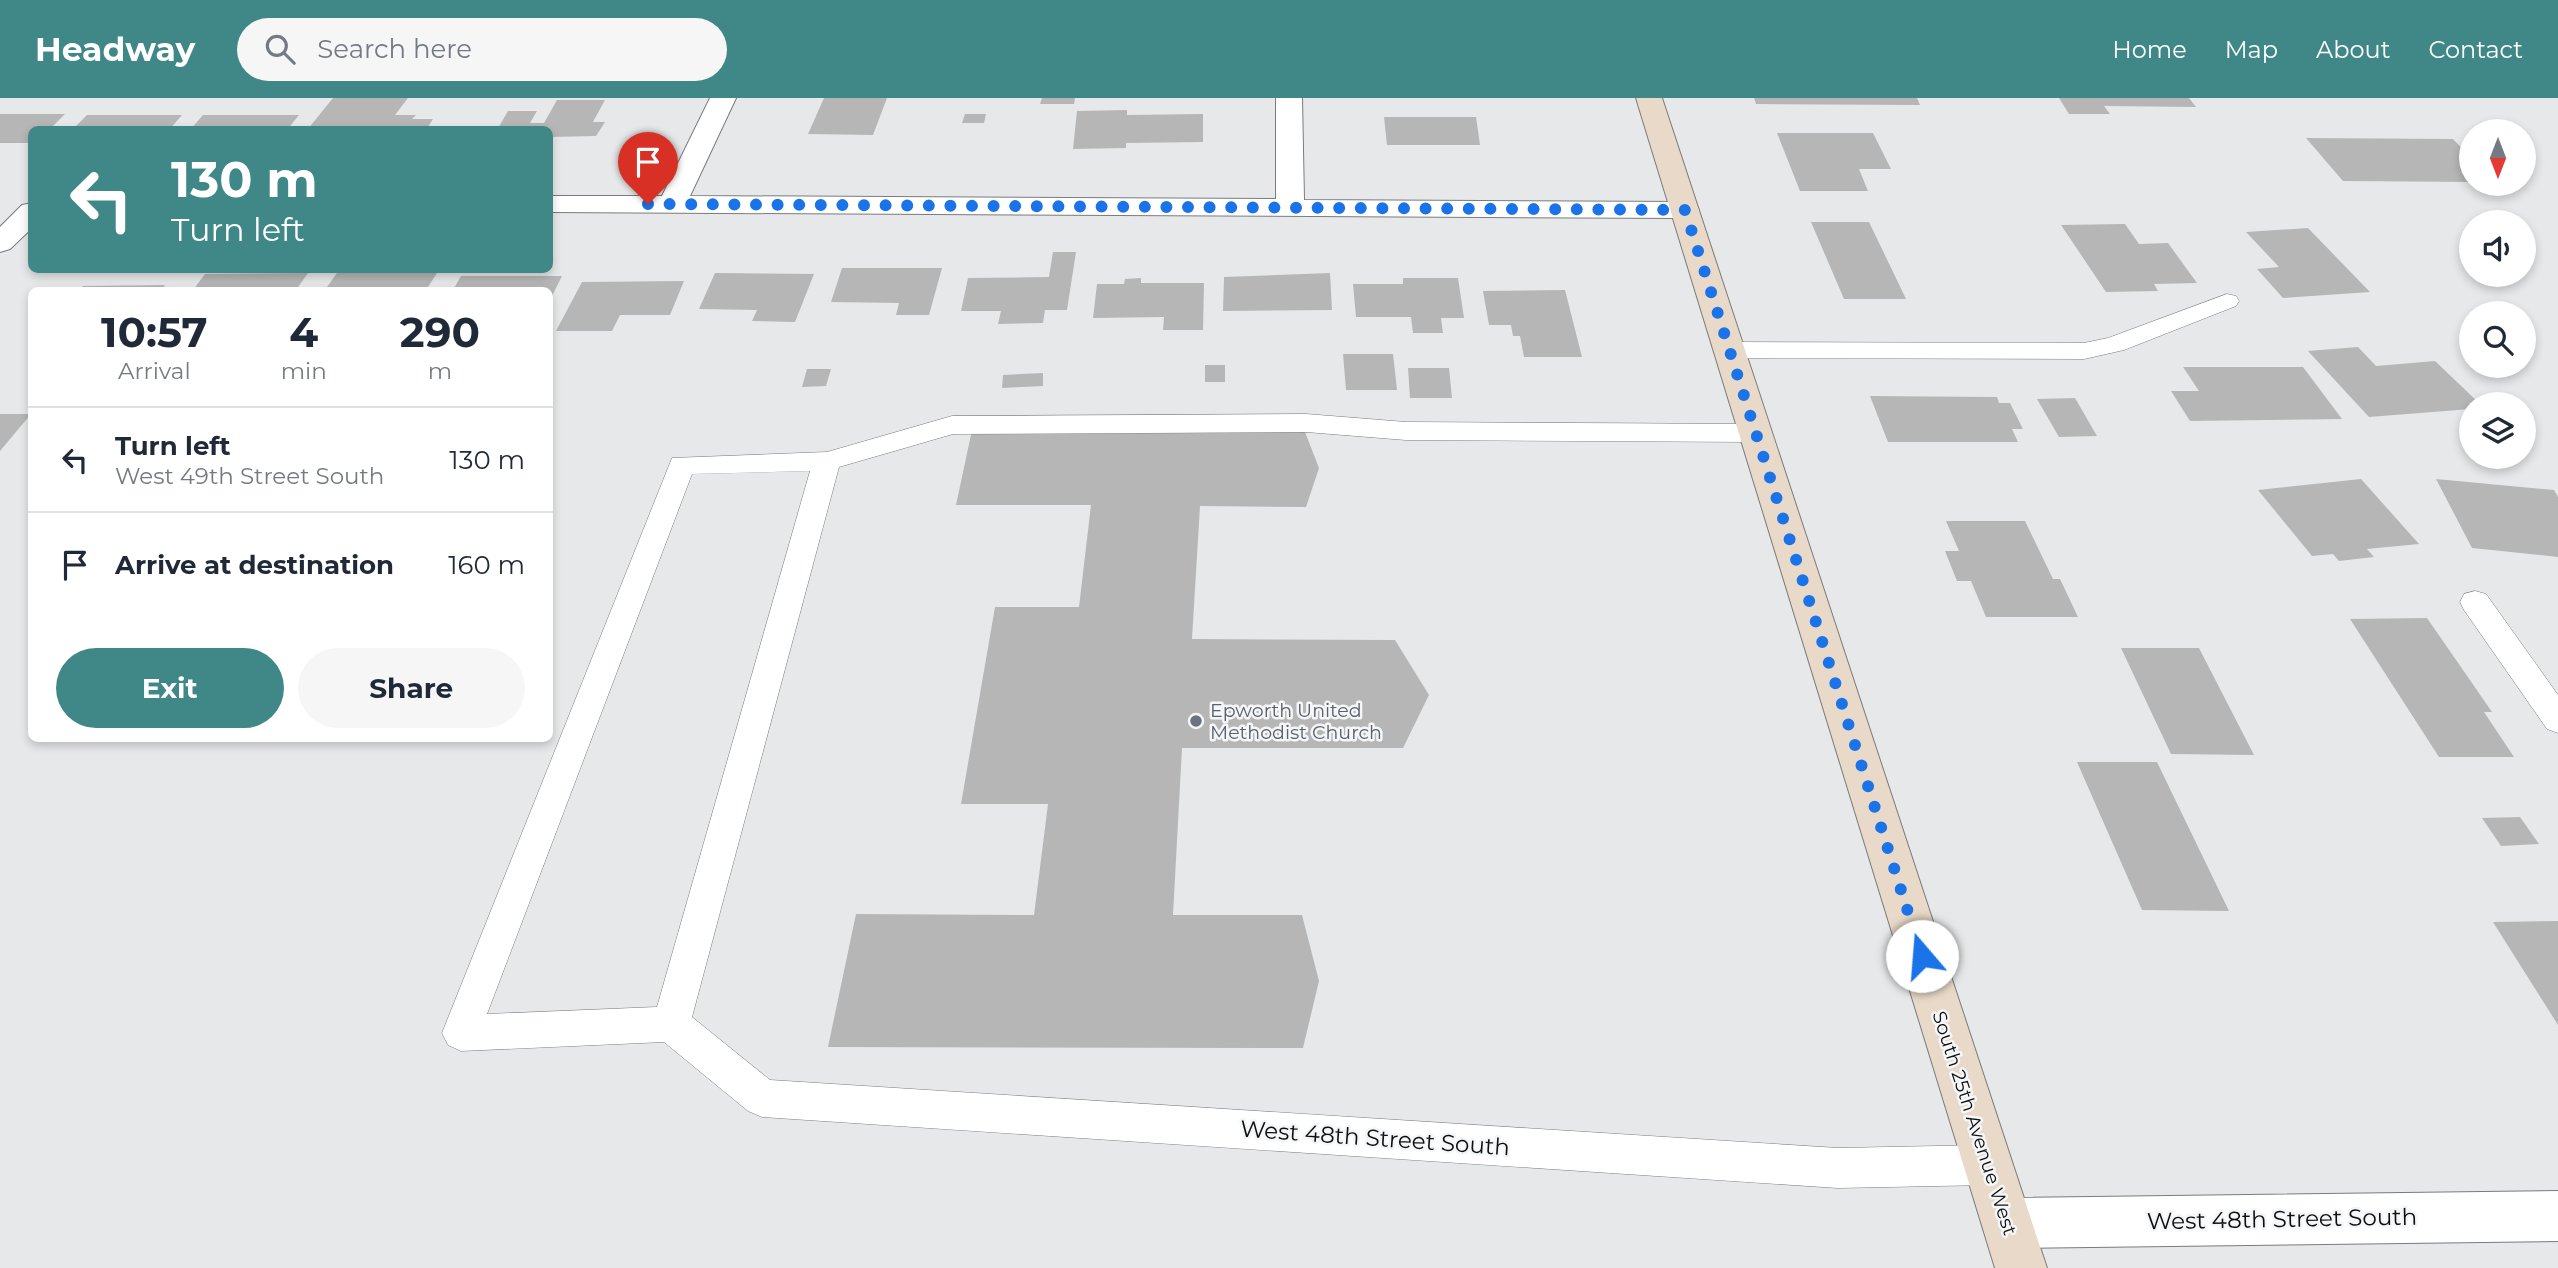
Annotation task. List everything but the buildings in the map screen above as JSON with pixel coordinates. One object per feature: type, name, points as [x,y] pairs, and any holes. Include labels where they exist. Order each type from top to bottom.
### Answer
[{"type":"street","points":[[672,204],[723,98]]},
{"type":"street","points":[[1289,98],[1290,208]]},
{"type":"street","name":"South 25th Avenue West","points":[[1649,98],[2014,1245]]},
{"type":"street","points":[[553,204],[1685,210]]},
{"type":"street","points":[[0,205],[28,205]]},
{"type":"street","points":[[0,243],[28,215]]},
{"type":"street","name":"West 48th Street South","points":[[2014,1245],[2558,1216]]},
{"type":"lane","points":[[1729,350],[2084,351],[2115,344],[2227,301]]},
{"type":"lane","points":[[827,461],[671,1024],[461,1033],[682,465],[827,461],[952,425],[1306,424],[1405,431],[1756,433]]},
{"type":"lane","points":[[2475,602],[2558,720]]},
{"type":"lane","name":"West 48th Street South","points":[[671,1024],[762,1098],[1838,1168],[1988,1165]]},
{"type":"place","name":"Epworth United Methodist Church","points":[[1196,721]]},
{"type":"route","points":[[648,204],[1685,210],[1922,956]]}]
